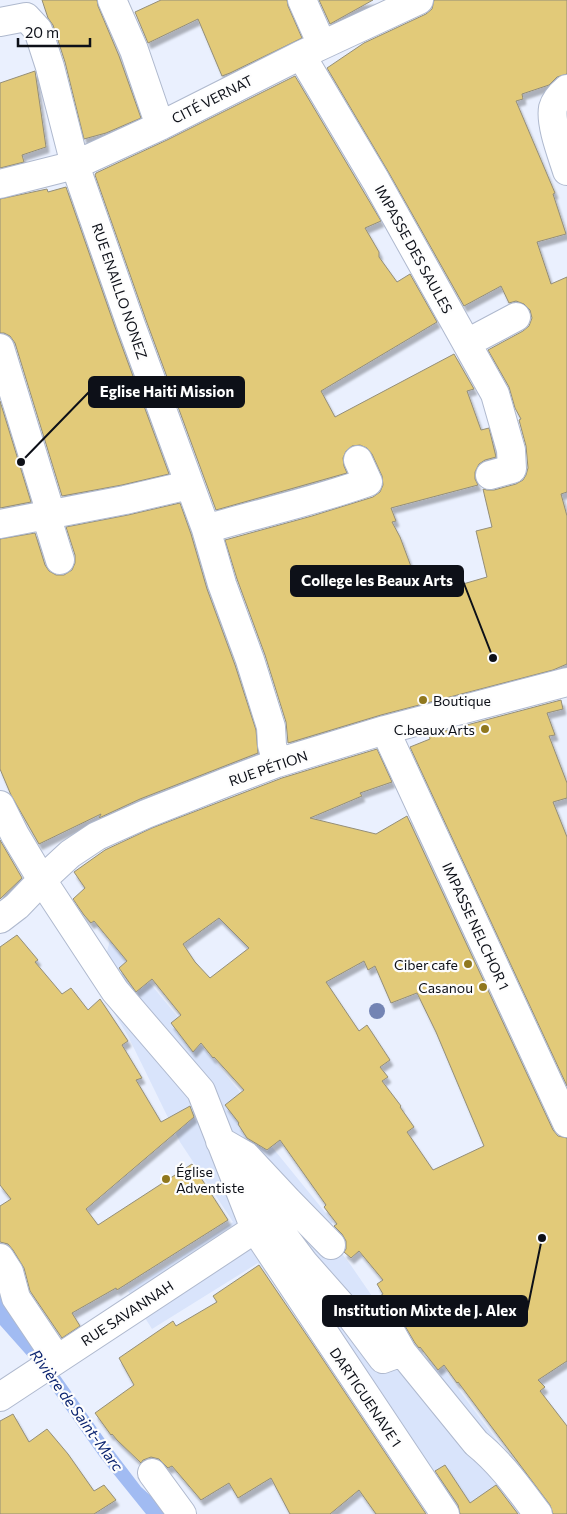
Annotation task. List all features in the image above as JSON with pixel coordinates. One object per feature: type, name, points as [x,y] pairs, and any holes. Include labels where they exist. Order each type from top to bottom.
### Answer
[{"type":"street","points":[[112,0],[134,50],[160,126]]},
{"type":"street","name":"IMPASSE DES SAULES","points":[[302,0],[312,50],[376,181],[495,394],[511,450],[512,469],[490,475]]},
{"type":"street","name":"CITÉ VERNAT","points":[[0,184],[76,165],[419,0]]},
{"type":"street","name":"RUE ENAILLO NONEZ","points":[[0,22],[26,17],[38,30],[50,67],[76,165],[131,325],[206,529],[222,584],[250,660],[271,727],[272,745],[278,763]]},
{"type":"street","points":[[567,89],[559,96],[553,108],[553,122],[567,171]]},
{"type":"street","points":[[467,343],[516,317]]},
{"type":"street","points":[[0,348],[60,560]]},
{"type":"street","points":[[206,529],[339,493],[368,482],[358,460]]},
{"type":"street","points":[[0,524],[125,500],[190,485]]},
{"type":"street","name":"RUE PÉTION","points":[[0,919],[17,906],[70,854],[98,836],[218,785],[278,763],[385,730],[567,682]]},
{"type":"street","name":"IMPASSE NELCHOR 1","points":[[385,730],[567,1123]]},
{"type":"street","name":"DARTIGUENAVE 1","points":[[0,805],[15,835],[42,880],[115,992],[201,1091],[255,1229],[445,1514]]},
{"type":"street","points":[[220,1141],[246,1156],[331,1245]]},
{"type":"street","points":[[236,1183],[269,1216],[304,1263],[350,1315],[383,1359],[402,1352]]},
{"type":"street","name":"RUE SAVANNAH","points":[[0,1397],[255,1229]]},
{"type":"street","points":[[0,1258],[9,1272],[16,1298],[48,1365]]},
{"type":"street","points":[[389,1329],[402,1352],[476,1443],[488,1452],[508,1474],[538,1514]]},
{"type":"street","points":[[152,1473],[182,1514]]},
{"type":"shaded area","points":[[111,936],[254,1109],[259,1131],[333,1222],[324,1231],[374,1299],[370,1303],[383,1320],[391,1313],[419,1352],[444,1370],[552,1514],[440,1514],[306,1323],[258,1263],[152,1329],[128,1291],[233,1222],[180,1142],[128,1036],[98,987]]},
{"type":"water","name":"Rivière de Saint-Marc","points":[[0,1291],[106,1441],[141,1487],[162,1506],[165,1514],[146,1514],[100,1457],[32,1361],[0,1325]]},
{"type":"building","points":[[42,0],[97,0],[141,118],[106,133],[84,139],[65,62],[53,25],[48,18]]},
{"type":"building","points":[[161,0],[287,0],[302,38],[222,76],[198,19],[148,43],[135,12]]},
{"type":"building","points":[[319,0],[373,0],[330,24]]},
{"type":"building","points":[[434,0],[567,0],[567,74],[557,77],[549,85],[522,94],[523,99],[516,101],[555,193],[553,194],[566,234],[537,242],[551,284],[567,277],[567,492],[561,494],[567,516],[567,664],[553,670],[381,715],[288,743],[286,722],[225,540],[373,497],[380,492],[383,485],[382,476],[372,454],[367,448],[360,445],[352,446],[346,451],[343,458],[347,473],[216,510],[95,175],[295,76],[381,221],[365,228],[379,252],[379,257],[397,282],[410,274],[437,322],[321,391],[335,417],[454,354],[474,389],[467,391],[481,430],[489,428],[496,457],[479,464],[475,472],[475,479],[478,485],[391,508],[396,521],[392,522],[400,537],[422,596],[487,577],[476,531],[492,527],[483,489],[494,490],[516,484],[523,480],[528,468],[526,446],[519,420],[521,419],[515,408],[509,387],[488,350],[529,326],[532,318],[530,310],[524,304],[516,301],[509,303],[501,286],[464,306],[327,68],[364,43],[426,14],[432,9]]},
{"type":"building","points":[[35,71],[46,147],[22,155],[24,162],[0,168],[0,83]]},
{"type":"building","points":[[66,187],[169,474],[62,496],[15,343],[10,336],[0,333],[0,199],[47,189],[48,192]]},
{"type":"building","points":[[0,401],[31,502],[0,508]]},
{"type":"building","points":[[180,503],[207,589],[235,665],[256,730],[258,753],[140,799],[99,818],[101,814],[39,844],[11,795],[0,769],[0,539],[35,533],[45,565],[49,571],[56,575],[64,575],[72,570],[75,563],[75,555],[66,527]]},
{"type":"building","points":[[561,700],[563,709],[547,713],[555,735],[549,736],[567,783],[567,798],[553,802],[567,837],[567,1086],[410,747],[430,739],[429,735]]},
{"type":"building","points":[[377,749],[392,782],[360,793],[362,796],[310,818],[376,834],[407,816],[553,1130],[558,1136],[567,1138],[567,1361],[538,1380],[545,1387],[540,1391],[567,1426],[567,1514],[553,1514],[550,1505],[458,1382],[444,1365],[438,1370],[415,1343],[402,1321],[393,1314],[380,1296],[383,1294],[377,1284],[383,1280],[359,1251],[351,1258],[344,1252],[346,1241],[334,1226],[337,1224],[324,1207],[326,1205],[280,1140],[267,1150],[247,1138],[239,1123],[225,1105],[244,1090],[201,1043],[193,1052],[171,1023],[181,1015],[152,979],[136,992],[119,968],[127,961],[94,921],[91,923],[84,915],[73,899],[85,888],[74,872],[105,850],[152,828],[282,778]],"holes":[[[219,918],[249,948],[210,978],[195,962],[183,944]],[[364,961],[368,970],[375,966],[391,1003],[417,993],[436,1032],[484,1146],[433,1170],[407,1132],[414,1127],[382,1081],[388,1077],[380,1067],[390,1060],[367,1025],[359,1031],[326,982]]]},
{"type":"building","points":[[0,840],[22,878],[0,899]]},
{"type":"building","points":[[17,935],[38,960],[35,962],[62,994],[71,988],[88,1010],[100,999],[128,1041],[122,1045],[142,1078],[136,1080],[161,1122],[190,1106],[194,1117],[86,1209],[98,1225],[192,1164],[228,1220],[117,1290],[116,1288],[72,1313],[80,1326],[62,1338],[30,1291],[24,1268],[13,1250],[8,1244],[0,1242],[0,1206],[11,1199],[0,1185],[0,947]]},
{"type":"building","points":[[259,1265],[426,1514],[376,1514],[359,1490],[330,1514],[290,1514],[271,1478],[238,1498],[229,1483],[201,1500],[172,1466],[168,1468],[159,1459],[151,1457],[143,1460],[141,1463],[111,1435],[95,1413],[134,1385],[119,1358],[173,1321],[176,1326],[217,1302],[213,1296]]},
{"type":"building","points":[[13,1414],[29,1442],[47,1429],[68,1454],[94,1491],[104,1485],[116,1500],[94,1514],[0,1514],[0,1421]]},
{"type":"building","points":[[445,1465],[470,1503],[496,1485],[518,1514],[460,1514],[458,1505],[435,1471]]},
{"type":"place","name":"Eglise Haiti Mission","points":[[21,462]]},
{"type":"place","name":"College les Beaux Arts","points":[[493,658]]},
{"type":"place","name":"Boutique","points":[[423,700]]},
{"type":"place","name":"C.beaux Arts","points":[[485,729]]},
{"type":"place","name":"Ciber cafe","points":[[468,964]]},
{"type":"place","name":"Casanou","points":[[483,987]]},
{"type":"place","name":"Église Adventiste","points":[[166,1179]]},
{"type":"place","name":"Institution Mixte de J. Alex","points":[[542,1238]]}]
